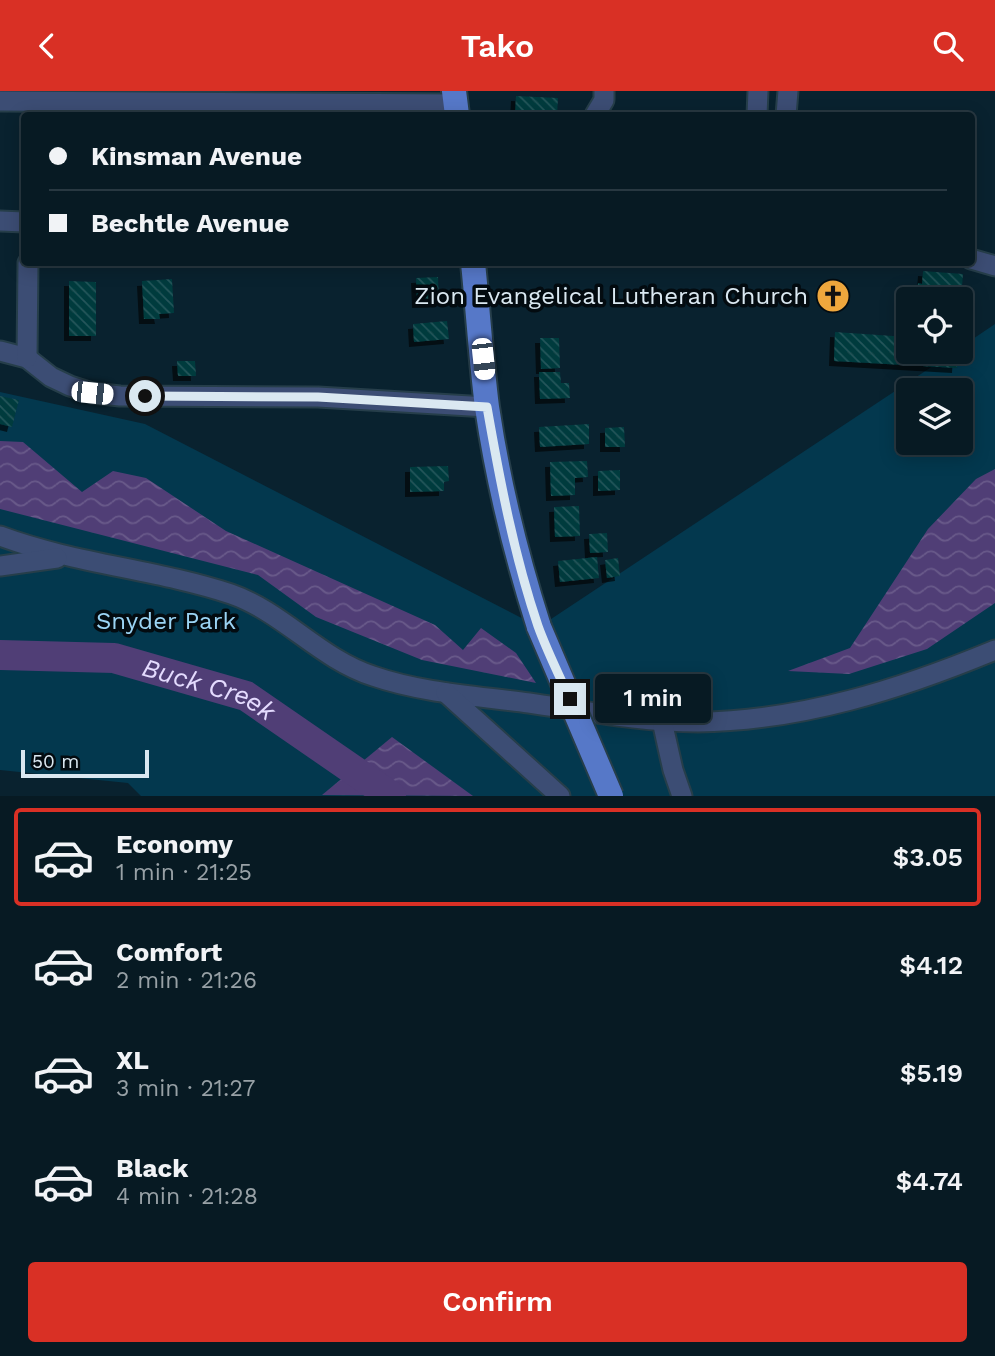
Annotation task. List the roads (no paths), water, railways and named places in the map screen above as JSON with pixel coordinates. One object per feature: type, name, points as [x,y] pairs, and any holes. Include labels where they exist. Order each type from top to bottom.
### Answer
[{"type":"main road","points":[[473,266],[487,407],[501,485],[523,577],[539,627],[611,796]]},
{"type":"street","points":[[597,112],[604,100],[604,91]]},
{"type":"street","points":[[757,112],[758,91]]},
{"type":"street","points":[[786,112],[788,91]]},
{"type":"street","points":[[0,101],[455,104]]},
{"type":"street","points":[[0,221],[21,222]]},
{"type":"street","points":[[975,260],[995,266]]},
{"type":"street","points":[[27,358],[28,266]]},
{"type":"street","points":[[0,351],[27,358],[51,377],[92,393],[120,396],[318,397],[487,407]]},
{"type":"street","points":[[0,536],[68,557],[164,575],[235,595],[265,611],[350,668],[375,677],[445,692],[662,721],[700,722],[804,712],[904,684],[995,650]]},
{"type":"street","points":[[0,566],[68,557]]},
{"type":"street","points":[[445,692],[560,796]]},
{"type":"street","points":[[662,721],[673,771],[682,796]]},
{"type":"water","points":[[0,441],[23,442],[82,492],[113,471],[146,478],[226,531],[435,625],[463,650],[481,628],[516,653],[536,683],[422,660],[316,617],[258,575],[0,509]]},
{"type":"water","points":[[995,469],[995,603],[927,649],[849,674],[788,671],[850,648],[928,529],[976,479]]},
{"type":"water","points":[[392,737],[473,796],[322,795]]},
{"type":"waterway","name":"Buck Creek","points":[[0,655],[114,658],[246,696],[391,796]]},
{"type":"place","name":"Zion Evangelical Lutheran Church","points":[[833,296]]},
{"type":"park label","name":"Snyder Park","points":[[166,621]]}]
